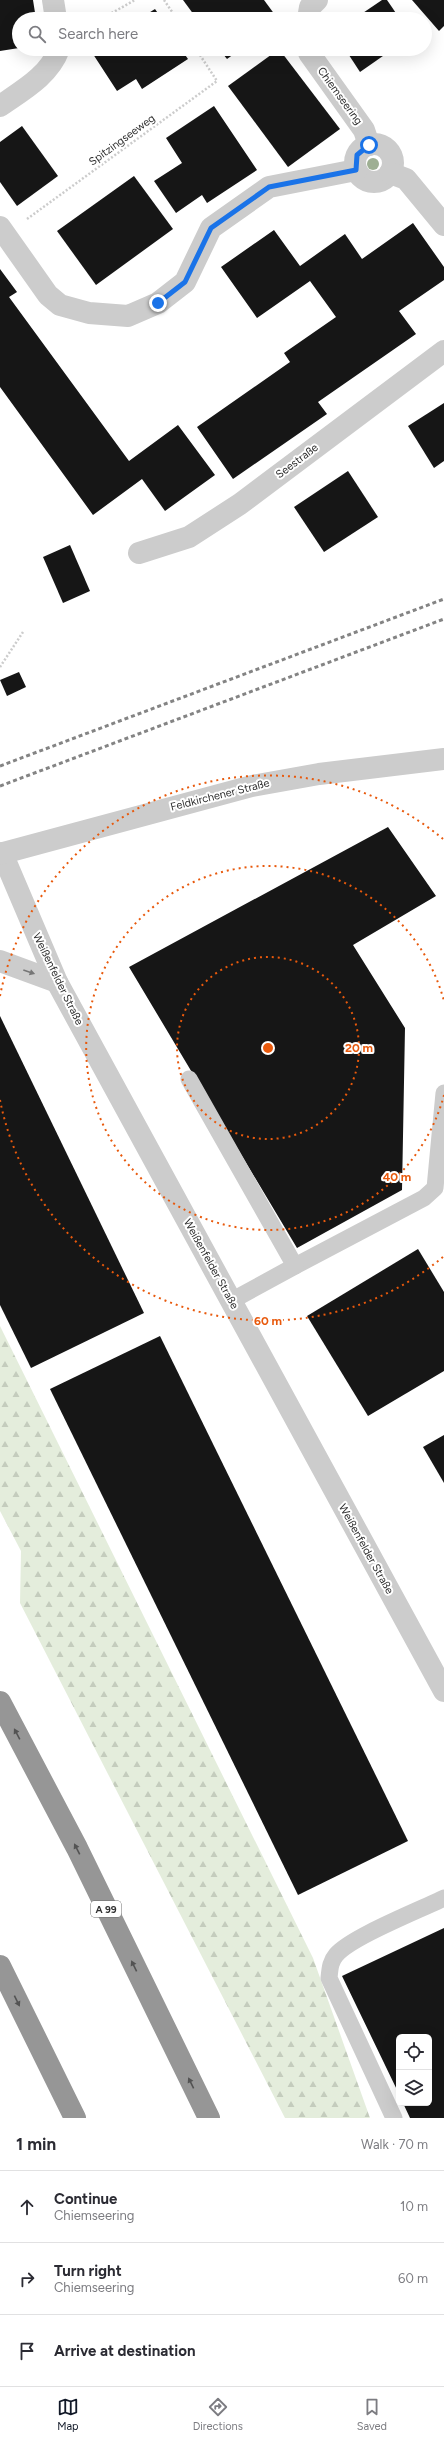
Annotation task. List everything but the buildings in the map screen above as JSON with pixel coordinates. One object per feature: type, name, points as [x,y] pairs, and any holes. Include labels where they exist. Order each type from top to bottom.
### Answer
[{"type":"highway","name":"A 99","points":[[0,1702],[77,1848],[209,2118]]},
{"type":"highway","points":[[0,1966],[75,2118]]},
{"type":"street","points":[[53,0],[55,12]]},
{"type":"street","points":[[309,12],[310,7],[317,0]]},
{"type":"street","points":[[0,106],[45,74],[56,56]]},
{"type":"street","name":"Chiemseering","points":[[311,56],[364,130],[369,145]]},
{"type":"street","points":[[369,145],[382,147],[392,156],[393,165],[390,173],[384,179],[376,182],[368,181],[361,177],[356,170],[357,155],[369,145]]},
{"type":"street","points":[[3,231],[48,295],[60,305],[89,313],[128,316],[158,303],[185,282],[211,228],[269,187],[356,170]]},
{"type":"street","points":[[390,173],[406,179],[444,225]]},
{"type":"street","name":"Seestraße","points":[[139,553],[189,537],[240,504],[444,351]]},
{"type":"street","name":"Feldkirchener Straße","points":[[1,854],[252,786],[320,774],[444,759]]},
{"type":"street","name":"Weißenfelder Straße","points":[[1,854],[58,982],[444,1691]]},
{"type":"street","points":[[0,961],[58,982]]},
{"type":"lane","points":[[190,1079],[295,1266]]},
{"type":"lane","points":[[231,1301],[424,1198],[435,1188],[444,1093]]},
{"type":"lane","points":[[394,2118],[329,1978],[330,1966],[336,1956],[351,1943],[444,1898]]},
{"type":"path","points":[[114,12],[135,0]]},
{"type":"path","points":[[164,0],[172,12]]},
{"type":"path","name":"Spitzingseeweg","points":[[3,231],[217,81],[201,56]]},
{"type":"path","points":[[0,667],[23,632]]},
{"type":"green space","points":[[0,1326],[313,1958],[370,2118],[285,2118],[20,1603],[21,1551],[0,1511]]},
{"type":"railway","points":[[0,766],[444,599]]},
{"type":"railway","points":[[0,786],[444,619]]},
{"type":"route","points":[[158,303],[185,282],[211,228],[269,187],[356,170],[355,163],[357,155],[362,149],[369,145]]}]
